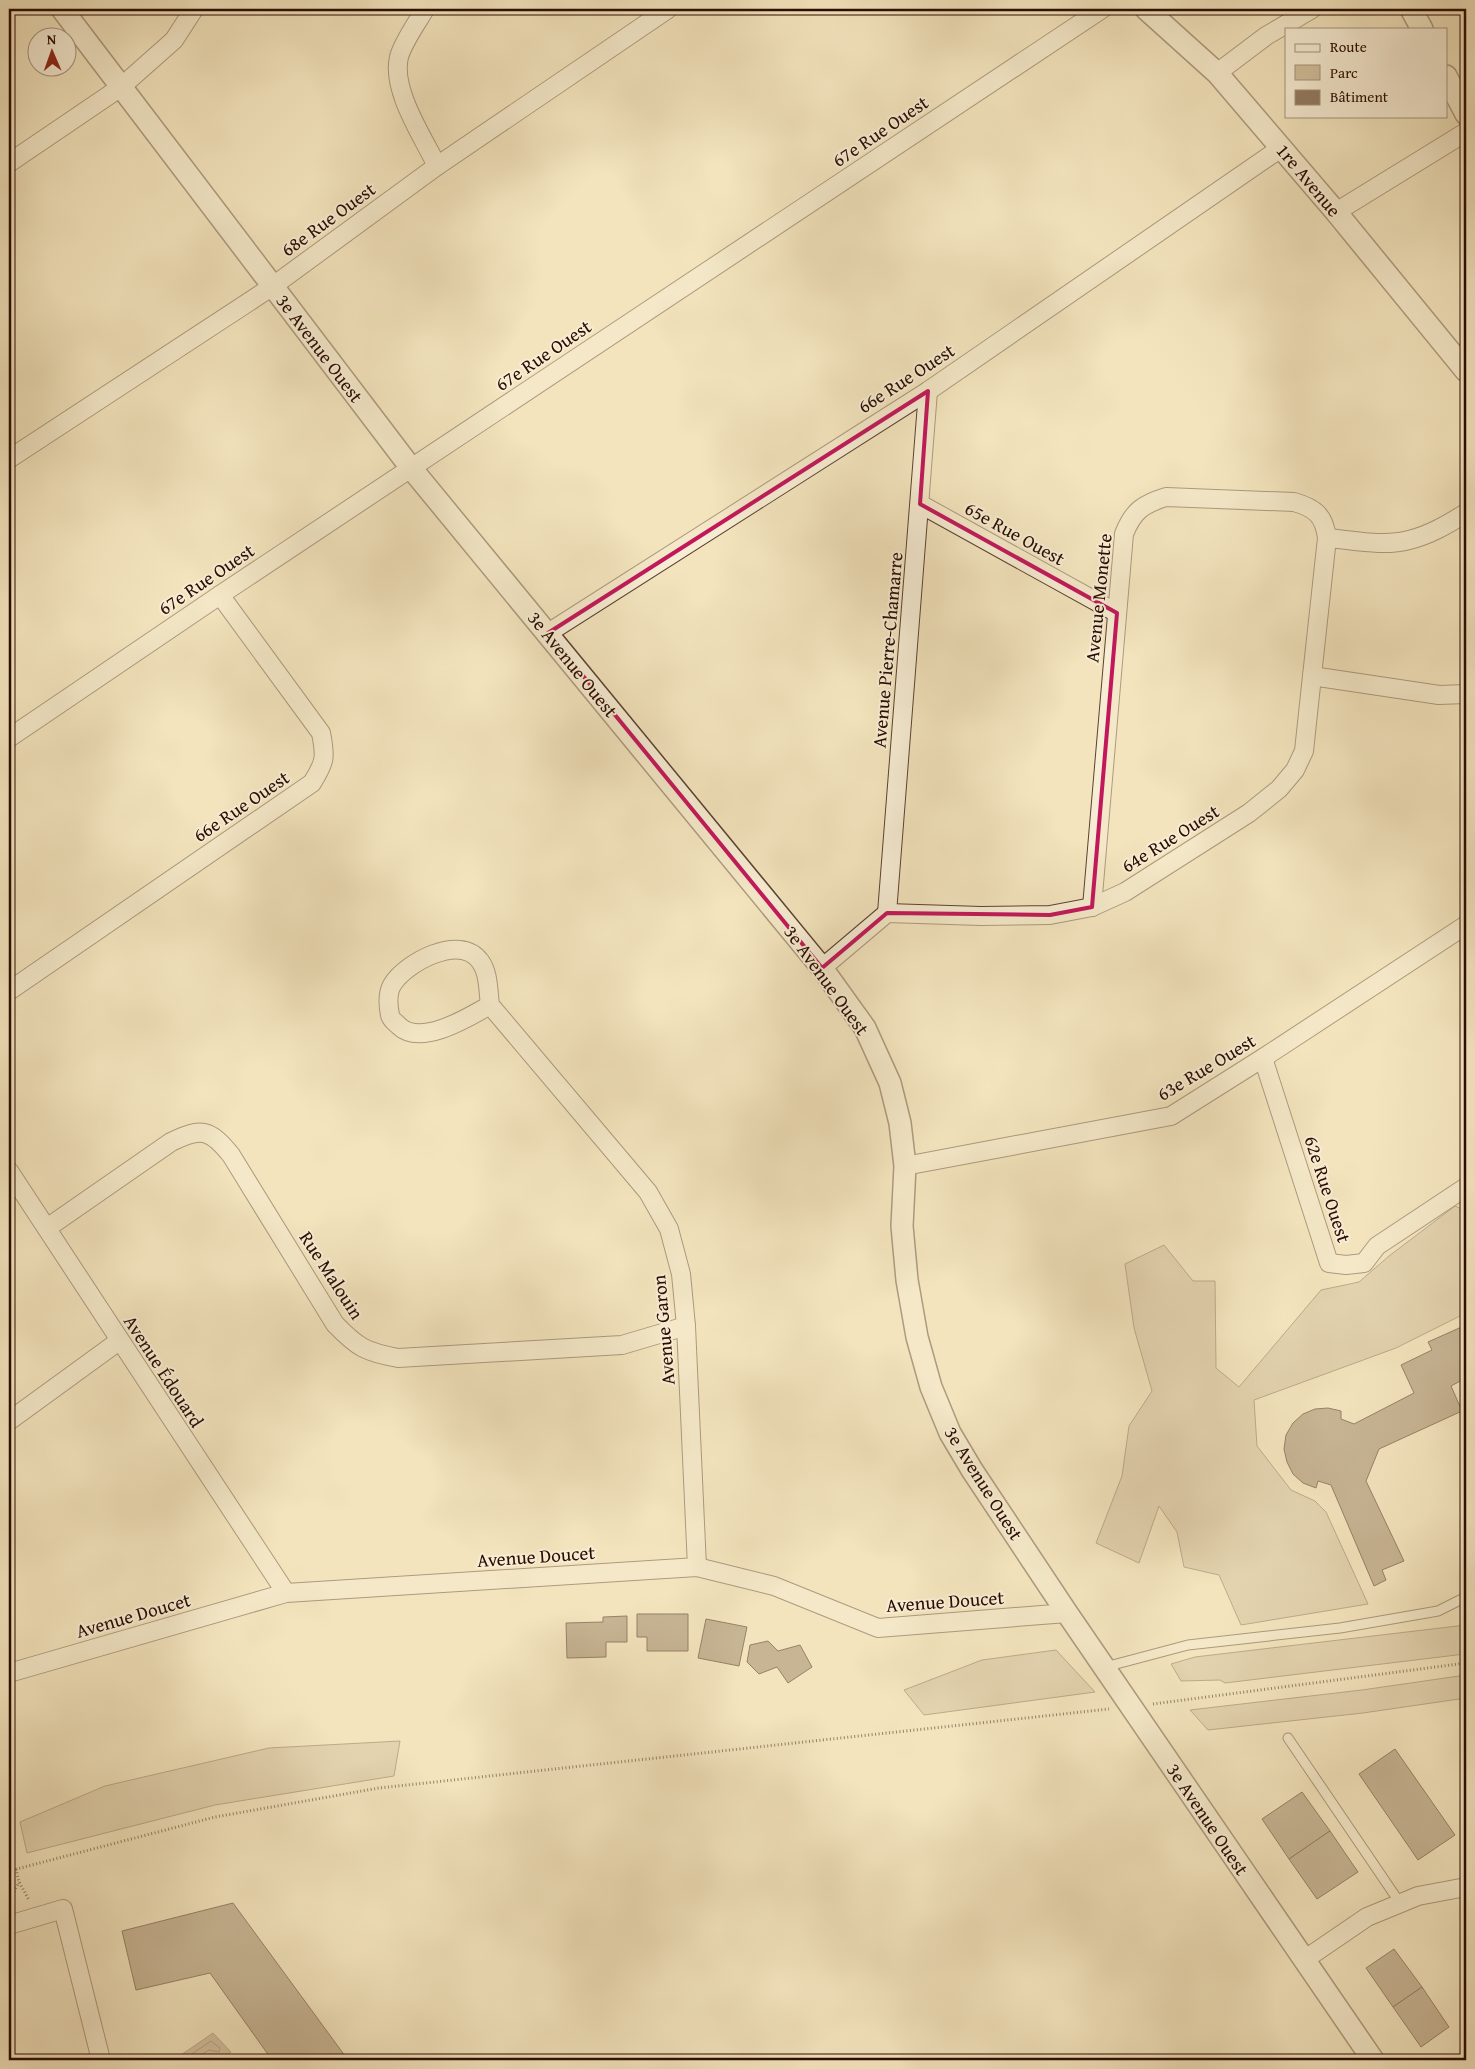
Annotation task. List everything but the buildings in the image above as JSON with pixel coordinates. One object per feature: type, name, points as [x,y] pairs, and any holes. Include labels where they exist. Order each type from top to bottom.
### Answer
[{"type":"street","name":"3e Avenue Ouest","points":[[62,9],[411,468],[822,968],[865,1028],[890,1083],[900,1123],[904,1166],[902,1226],[907,1280],[917,1337],[931,1387],[950,1434],[1067,1613],[1373,2060]]},
{"type":"street","points":[[9,163],[121,87],[174,40],[194,9]]},
{"type":"street","points":[[425,9],[400,56],[397,74],[401,93],[437,166]]},
{"type":"street","name":"68e Rue Ouest","points":[[9,459],[273,286],[437,166],[668,9]]},
{"type":"street","name":"67e Rue Ouest","points":[[9,738],[220,595],[1102,9]]},
{"type":"street","name":"1re Avenue","points":[[1146,9],[1217,73],[1336,212],[1464,368]]},
{"type":"street","points":[[1217,73],[1266,36],[1312,9]]},
{"type":"street","points":[[1411,9],[1421,28]]},
{"type":"street","points":[[1448,80],[1466,114]]},
{"type":"street","points":[[1336,212],[1466,132]]},
{"type":"street","name":"66e Rue Ouest","points":[[548,633],[928,391],[1281,148]]},
{"type":"street","name":"Avenue Pierre-Chamarre","points":[[887,913],[928,391]]},
{"type":"street","name":"Avenue Monette","points":[[1092,907],[1124,534],[1130,519],[1152,501],[1166,497],[1294,502],[1306,506],[1318,514],[1325,523],[1327,538],[1312,676]]},
{"type":"street","name":"65e Rue Ouest","points":[[920,504],[1117,613]]},
{"type":"street","points":[[1327,538],[1381,543],[1408,541],[1438,530],[1466,514]]},
{"type":"street","name":"66e Rue Ouest","points":[[9,990],[312,783],[323,765],[324,749],[321,733],[220,595]]},
{"type":"street","points":[[1312,676],[1439,695],[1466,694]]},
{"type":"street","name":"64e Rue Ouest","points":[[887,913],[981,916],[1050,915],[1092,907],[1125,892],[1250,813],[1279,789],[1295,770],[1304,751],[1312,676]]},
{"type":"street","points":[[822,968],[887,913]]},
{"type":"street","name":"63e Rue Ouest","points":[[904,1166],[1171,1116],[1263,1058],[1466,924]]},
{"type":"street","points":[[448,950],[466,951],[480,960],[487,979],[490,1005],[469,1017],[435,1032],[417,1034],[404,1030],[391,1018],[387,1003],[392,985],[410,968],[429,955],[448,950]]},
{"type":"street","name":"Avenue Garon","points":[[490,1005],[648,1192],[669,1229],[681,1274],[686,1326],[697,1566]]},
{"type":"street","name":"62e Rue Ouest","points":[[1263,1058],[1324,1242],[1329,1263],[1346,1265],[1364,1264],[1377,1246],[1466,1187]]},
{"type":"street","name":"Rue Malouin","points":[[47,1228],[171,1142],[190,1132],[207,1133],[221,1142],[231,1155],[335,1324],[354,1343],[372,1353],[398,1358],[622,1345],[686,1326]]},
{"type":"street","name":"Avenue Édouard","points":[[9,1171],[119,1342],[286,1594]]},
{"type":"street","points":[[9,1421],[119,1342]]},
{"type":"street","name":"Avenue Doucet","points":[[9,1673],[286,1594],[697,1566],[774,1586],[878,1628],[1067,1613]]},
{"type":"street","points":[[1304,1960],[1367,1917],[1418,1896],[1466,1888]]},
{"type":"street","points":[[9,1925],[63,1909],[101,2060]]},
{"type":"lane","points":[[1105,1667],[1188,1645],[1340,1628],[1438,1611],[1466,1597]]},
{"type":"lane","points":[[1288,1738],[1400,1903]]},
{"type":"path","points":[[1158,1704],[1466,1663]]},
{"type":"path","points":[[9,1871],[215,1817],[379,1788],[1111,1709]]},
{"type":"path","points":[[16,1869],[19,1882],[40,1916]]},
{"type":"path","points":[[9,1901],[19,1882]]},
{"type":"highlighted area","points":[[928,391],[920,504],[1117,613],[1092,907],[1050,915],[887,913],[822,968],[548,633]]},
{"type":"green space","points":[[1455,1206],[1466,1211],[1466,1313],[1396,1348],[1254,1400],[1257,1446],[1291,1490],[1315,1501],[1326,1512],[1368,1604],[1241,1625],[1219,1575],[1184,1567],[1177,1532],[1159,1506],[1139,1563],[1096,1543],[1122,1476],[1129,1426],[1152,1391],[1134,1328],[1125,1264],[1164,1245],[1193,1281],[1215,1281],[1216,1368],[1239,1387],[1321,1290],[1359,1282],[1389,1256]]},
{"type":"green space","points":[[1466,1625],[1465,1654],[1225,1683],[1220,1680],[1181,1681],[1171,1664],[1195,1657]]},
{"type":"green space","points":[[1056,1650],[1095,1692],[924,1715],[904,1690],[982,1660]]},
{"type":"green space","points":[[1466,1675],[1466,1698],[1363,1713],[1208,1730],[1190,1710],[1362,1690]]},
{"type":"green space","points":[[400,1741],[394,1776],[215,1805],[27,1853],[20,1822],[105,1786],[269,1748]]},
{"type":"water","points":[[213,2033],[231,2052],[222,2059],[210,2055],[201,2060],[184,2060],[181,2055]]}]
